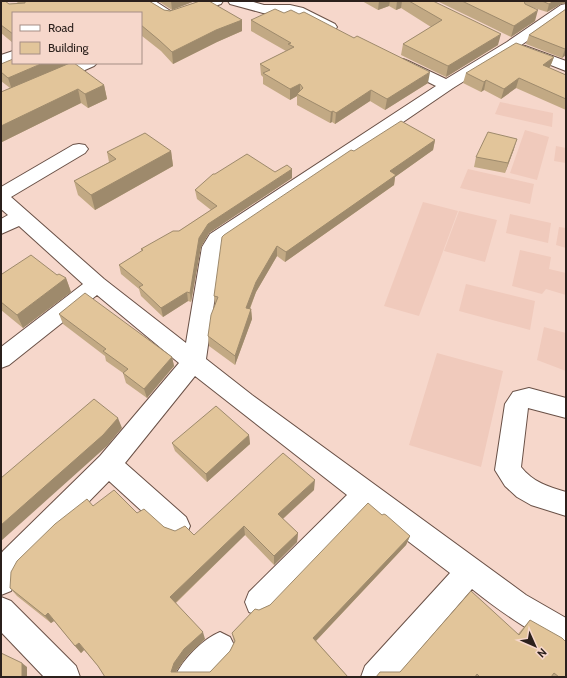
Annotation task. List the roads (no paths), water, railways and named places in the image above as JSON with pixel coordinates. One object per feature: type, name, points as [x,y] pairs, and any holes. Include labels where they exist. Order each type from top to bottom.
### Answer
[{"type":"street","points":[[145,1],[171,17],[216,1]]},
{"type":"street","points":[[235,1],[263,9],[290,9],[298,11],[340,32]]},
{"type":"street","points":[[1,581],[3,575],[13,560],[109,464],[194,360],[212,247],[217,239],[447,86],[512,45],[541,17],[566,8]]},
{"type":"street","points":[[498,38],[566,66]]},
{"type":"street","points":[[1,60],[12,56]]},
{"type":"street","points":[[390,57],[447,86]]},
{"type":"street","points":[[1,102],[86,64]]},
{"type":"street","points":[[1,195],[80,149]]},
{"type":"street","points":[[1,199],[11,222],[97,284],[194,360],[244,402],[516,605],[566,634]]},
{"type":"street","points":[[1,359],[97,284]]},
{"type":"street","points":[[566,408],[529,398],[521,399],[517,404],[508,470],[516,482],[530,493],[566,504]]},
{"type":"street","points":[[109,464],[177,526]]},
{"type":"street","points":[[259,602],[366,494]]},
{"type":"street","points":[[376,677],[470,571]]},
{"type":"street","points":[[1,611],[65,677]]},
{"type":"street","points":[[190,677],[220,647]]}]
